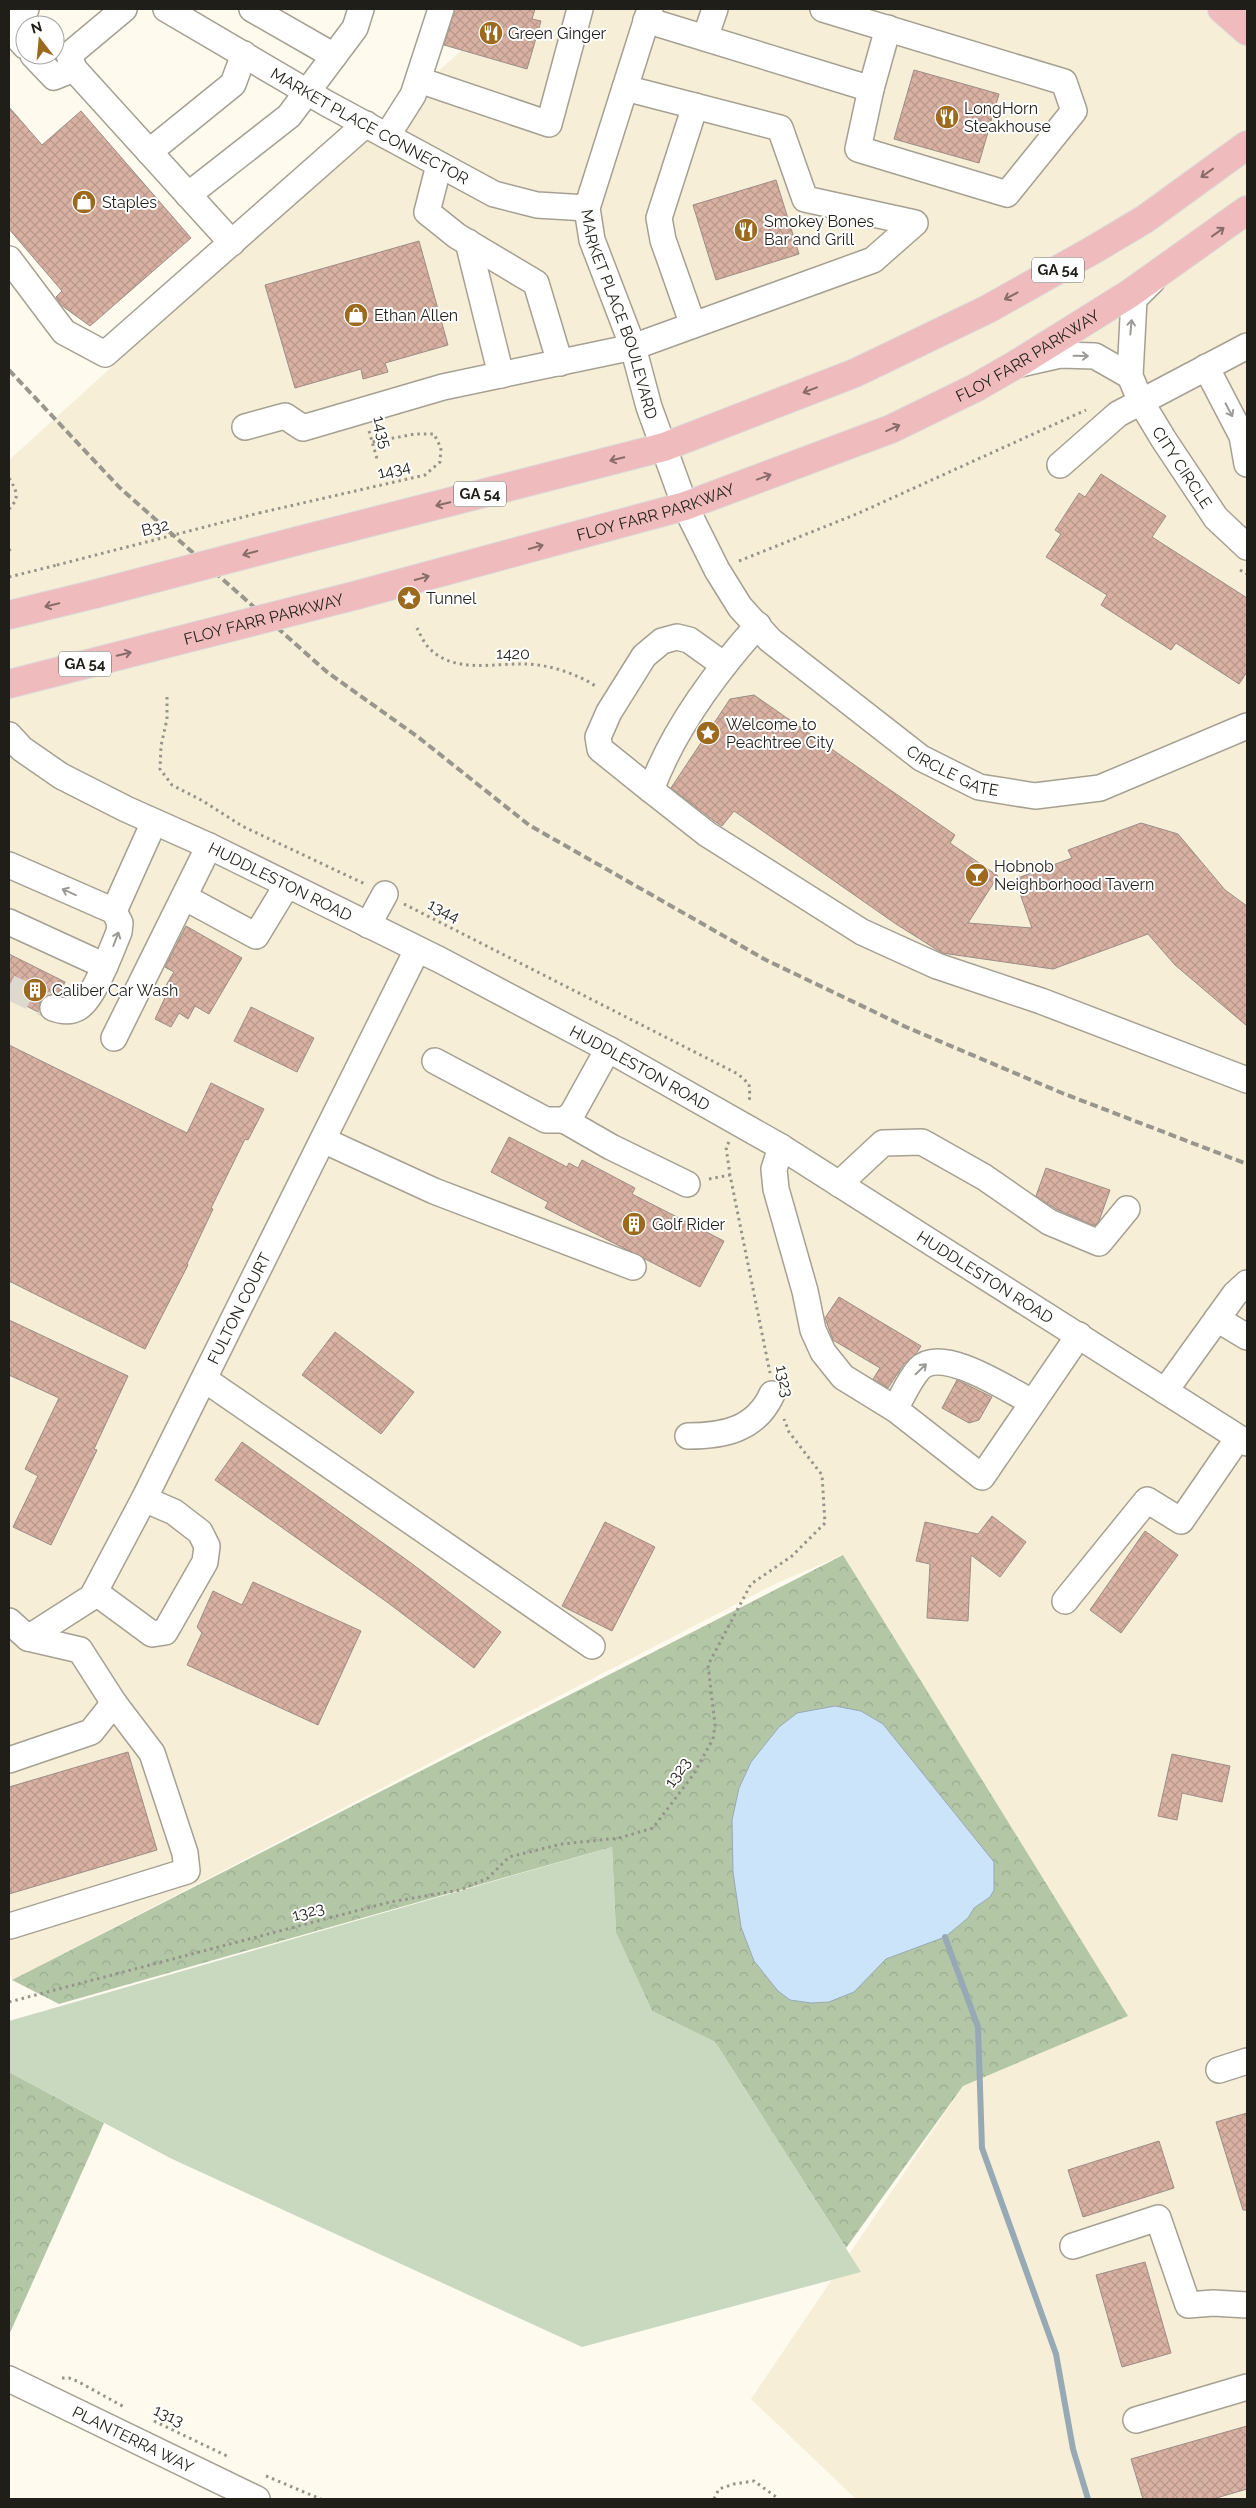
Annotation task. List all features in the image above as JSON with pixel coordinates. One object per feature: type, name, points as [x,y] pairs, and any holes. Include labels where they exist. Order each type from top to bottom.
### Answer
[{"type":"main road","points":[[1222,9],[1247,31]]},
{"type":"main road","name":"GA 54","points":[[9,615],[664,447],[855,373],[988,309],[1145,219],[1247,145]]},
{"type":"main road","name":"FLOY FARR PARKWAY","points":[[9,684],[358,595],[685,506],[891,429],[934,410],[1016,365],[1163,270],[1247,210]]},
{"type":"street","points":[[9,24],[26,9]]},
{"type":"street","points":[[124,9],[69,55],[74,69],[232,243]]},
{"type":"street","name":"MARKET PLACE CONNECTOR","points":[[166,9],[308,92],[494,194],[537,205],[586,208]]},
{"type":"street","points":[[252,9],[334,56]]},
{"type":"street","points":[[188,195],[289,116],[355,28],[361,9]]},
{"type":"street","points":[[9,259],[64,332],[105,354],[232,243],[377,130],[414,95],[441,9]]},
{"type":"street","points":[[419,80],[549,124],[580,9]]},
{"type":"street","points":[[705,38],[715,9]]},
{"type":"street","points":[[823,9],[888,28],[1064,82],[1074,111],[1007,194],[858,149],[871,89],[888,28]]},
{"type":"street","points":[[648,14],[705,38],[871,89]]},
{"type":"street","name":"MARKET PLACE BOULEVARD","points":[[648,14],[586,208],[592,240],[633,347],[649,407],[685,506]]},
{"type":"street","points":[[149,152],[233,84],[244,54]]},
{"type":"street","points":[[43,65],[54,77],[74,69]]},
{"type":"street","points":[[245,427],[285,416],[303,428],[444,387],[633,347],[872,260],[915,223],[805,199],[780,128],[625,88]]},
{"type":"street","points":[[693,325],[661,234],[658,218],[695,106]]},
{"type":"street","points":[[439,164],[427,212],[468,242],[536,284],[560,363]]},
{"type":"street","points":[[468,242],[502,375]]},
{"type":"street","name":"CITY CIRCLE","points":[[1163,270],[1134,300],[1130,376],[1141,402],[1240,556]]},
{"type":"street","points":[[1060,465],[1118,414],[1247,346]]},
{"type":"street","points":[[1016,365],[1060,355],[1094,356],[1130,376]]},
{"type":"street","points":[[1206,367],[1242,436],[1247,464]]},
{"type":"street","name":"CIRCLE GATE","points":[[685,506],[717,570],[740,607],[770,640],[921,758],[979,788],[1035,796],[1100,788],[1247,726]]},
{"type":"street","points":[[651,790],[662,760],[724,664],[758,625]]},
{"type":"street","points":[[724,664],[689,640],[677,637],[662,641],[644,656],[601,727],[598,737],[600,749],[707,834],[862,932],[937,966],[1041,1000],[1247,1080]]},
{"type":"street","name":"HUDDLESTON ROAD","points":[[9,734],[29,754],[61,776],[154,822],[209,846],[440,960],[608,1050],[781,1147],[1243,1441]]},
{"type":"street","points":[[114,911],[154,822]]},
{"type":"street","points":[[114,1038],[209,846]]},
{"type":"street","points":[[9,865],[114,911],[120,923],[119,932],[105,966],[88,997],[79,1008],[66,1012],[52,1008]]},
{"type":"street","points":[[184,897],[256,936],[287,885]]},
{"type":"street","points":[[368,925],[385,894]]},
{"type":"street","points":[[9,922],[105,966]]},
{"type":"street","name":"FULTON COURT","points":[[28,1638],[92,1597],[95,1592],[204,1379],[417,950]]},
{"type":"street","points":[[564,1120],[572,1114],[608,1050]]},
{"type":"street","points":[[435,1061],[546,1120],[564,1120],[611,1147],[687,1184]]},
{"type":"street","points":[[323,1140],[434,1191],[633,1267]]},
{"type":"street","points":[[840,1184],[883,1143],[922,1142],[984,1177],[1050,1222],[1099,1244],[1127,1209]]},
{"type":"street","points":[[781,1147],[774,1169],[776,1189],[805,1291],[813,1330],[823,1352],[843,1377],[895,1410],[982,1477],[1079,1335]]},
{"type":"street","points":[[1165,1391],[1235,1294],[1247,1283]]},
{"type":"street","points":[[1217,1319],[1247,1337]]},
{"type":"street","points":[[895,1410],[918,1370],[934,1360],[960,1365],[1032,1402]]},
{"type":"street","points":[[204,1379],[592,1646]]},
{"type":"street","points":[[688,1436],[716,1436],[748,1424],[767,1406],[772,1394]]},
{"type":"street","points":[[1065,1602],[1147,1500],[1181,1522],[1243,1441]]},
{"type":"street","points":[[95,1592],[152,1634],[165,1632],[205,1562],[207,1546],[200,1532],[174,1512],[144,1498]]},
{"type":"street","points":[[9,1621],[28,1638],[80,1650],[114,1703],[152,1753],[185,1853],[187,1871],[10,1926]]},
{"type":"street","points":[[9,1760],[91,1732],[114,1703]]},
{"type":"street","points":[[1219,2070],[1247,2061]]},
{"type":"street","points":[[1073,2246],[1158,2218],[1188,2305],[1213,2303],[1247,2306]]},
{"type":"street","name":"PLANTERRA WAY","points":[[9,2379],[256,2499]]},
{"type":"street","points":[[1136,2420],[1247,2387]]},
{"type":"path","points":[[717,570],[859,513],[1105,401],[1118,414]]},
{"type":"path","name":"1435","points":[[364,411],[377,460]]},
{"type":"path","name":"1434","points":[[259,513],[425,475],[440,462],[441,448],[434,434],[415,434],[372,442]]},
{"type":"path","points":[[9,478],[17,490],[16,502],[9,509]]},
{"type":"path","name":"B32","points":[[9,577],[259,513]]},
{"type":"path","points":[[1240,556],[1247,574]]},
{"type":"path","name":"1420","points":[[416,628],[428,648],[446,660],[471,666],[527,664],[565,670],[587,680],[617,700]]},
{"type":"path","name":"1344","points":[[167,697],[167,719],[160,746],[160,769],[172,785],[203,801],[242,826],[385,894],[738,1074],[748,1084],[750,1097],[738,1124]]},
{"type":"path","name":"1323","points":[[9,2002],[390,1902],[460,1890],[488,1878],[509,1857],[562,1844],[620,1838],[653,1828],[693,1775],[713,1739],[716,1725],[708,1665],[751,1584],[792,1556],[826,1523],[822,1475],[789,1432],[772,1394],[770,1367],[762,1338],[726,1147],[738,1124]]},
{"type":"path","name":"1313","points":[[56,2376],[77,2381],[132,2412]]},
{"type":"path","name":"1313","points":[[148,2418],[233,2459]]},
{"type":"path","points":[[259,2472],[321,2499]]},
{"type":"path","points":[[714,2499],[719,2490],[734,2484],[754,2481],[779,2499]]},
{"type":"shaded area","points":[[507,9],[1247,9],[1247,2499],[856,2499],[751,2399],[963,2086],[1127,2016],[843,1555],[777,1583],[12,1980],[9,1970],[9,460]]},
{"type":"green space","points":[[843,1555],[1128,2016],[963,2086],[846,2248],[715,2042],[652,2011],[616,1933],[612,1847],[59,2004],[12,1980]]},
{"type":"green space","points":[[612,1847],[616,1933],[652,2011],[715,2042],[861,2272],[582,2347],[170,2158],[9,2072],[9,2021]]},
{"type":"green space","points":[[9,2072],[104,2123],[9,2335]]},
{"type":"water","points":[[835,1706],[861,1711],[883,1724],[994,1862],[994,1890],[990,1897],[974,1908],[968,1918],[945,1937],[886,1959],[854,1992],[829,2002],[811,2003],[790,2000],[778,1991],[754,1961],[741,1927],[733,1872],[732,1820],[739,1788],[751,1762],[779,1727],[797,1713]]},
{"type":"building","name":"Green Ginger","points":[[455,9],[535,9],[532,19],[541,21],[527,69],[444,45]]},
{"type":"building","name":"LongHorn Steakhouse","points":[[914,70],[999,94],[979,163],[894,139]]},
{"type":"building","name":"Staples","points":[[9,107],[42,145],[81,111],[191,238],[90,326],[61,305],[56,297],[62,291],[9,229]]},
{"type":"building","name":"Smokey Bones Bar and Grill","points":[[776,180],[799,254],[716,280],[693,205]]},
{"type":"building","name":"Ethan Allen","points":[[419,241],[448,345],[385,363],[388,372],[363,379],[361,369],[295,388],[265,285]]},
{"type":"building","points":[[1101,474],[1166,516],[1152,537],[1247,598],[1247,672],[1239,684],[1176,643],[1171,650],[1101,605],[1107,595],[1046,557],[1061,534],[1055,530],[1079,493],[1085,497]]},
{"type":"building","points":[[754,695],[955,835],[950,843],[998,876],[968,923],[1032,928],[1015,879],[1072,858],[1068,850],[1141,823],[1178,834],[1225,890],[1247,906],[1247,1026],[1175,965],[1148,934],[1053,969],[942,953],[896,924],[734,811],[722,826],[713,820],[671,788],[730,699]]},
{"type":"building","points":[[186,926],[242,958],[209,1014],[195,1006],[188,1019],[179,1013],[171,1027],[155,1019],[169,989],[165,987],[174,972],[165,967]]},
{"type":"building","name":"Caliber Car Wash","points":[[9,954],[65,982],[59,995],[51,994],[43,997],[39,1004],[40,1013],[9,997]]},
{"type":"building","points":[[251,1007],[314,1038],[297,1072],[234,1041]]},
{"type":"building","points":[[9,1045],[187,1133],[211,1083],[264,1109],[248,1140],[245,1139],[211,1208],[213,1209],[188,1265],[145,1349],[9,1281]]},
{"type":"building","name":"Golf Rider","points":[[509,1137],[567,1167],[569,1163],[578,1168],[582,1160],[635,1188],[632,1194],[724,1241],[700,1287],[545,1208],[548,1202],[491,1172]]},
{"type":"building","points":[[1046,1168],[1110,1190],[1099,1221],[1095,1226],[1056,1209],[1036,1196]]},
{"type":"building","points":[[839,1297],[921,1346],[916,1354],[904,1364],[888,1388],[873,1379],[880,1368],[833,1340],[825,1318]]},
{"type":"building","points":[[9,1320],[128,1376],[94,1449],[97,1450],[51,1545],[13,1527],[38,1476],[25,1469],[59,1398],[9,1375]]},
{"type":"building","points":[[335,1332],[414,1392],[381,1434],[302,1375]]},
{"type":"building","points":[[957,1380],[992,1397],[979,1420],[969,1423],[942,1408]]},
{"type":"building","points":[[242,1442],[411,1563],[501,1632],[474,1668],[387,1602],[215,1480]]},
{"type":"building","points":[[992,1516],[1026,1542],[1000,1577],[971,1555],[968,1621],[927,1618],[930,1564],[916,1561],[925,1522],[978,1534]]},
{"type":"building","points":[[605,1522],[655,1547],[612,1631],[562,1606]]},
{"type":"building","points":[[1145,1531],[1178,1555],[1121,1633],[1090,1610]]},
{"type":"building","points":[[253,1582],[361,1631],[318,1725],[187,1665],[202,1633],[197,1627],[213,1591],[242,1605]]},
{"type":"building","points":[[128,1752],[157,1850],[9,1894],[9,1787]]},
{"type":"building","points":[[1172,1754],[1230,1766],[1222,1802],[1182,1793],[1177,1820],[1158,1816]]},
{"type":"building","points":[[1247,2113],[1247,2210],[1243,2210],[1216,2122]]},
{"type":"building","points":[[1159,2141],[1174,2188],[1083,2217],[1068,2170]]},
{"type":"building","points":[[1145,2262],[1171,2353],[1122,2367],[1096,2275]]},
{"type":"building","points":[[1247,2426],[1247,2489],[1213,2499],[1143,2499],[1131,2459]]},
{"type":"waterway","points":[[945,1937],[978,2027],[982,2148],[1056,2354],[1073,2449],[1088,2499]]},
{"type":"tunnel","points":[[9,987],[53,1008]]},
{"type":"railway","points":[[9,370],[119,487],[327,672],[418,737],[529,825],[766,960],[906,1027],[1062,1093],[1247,1164]]},
{"type":"place","name":"Green Ginger","points":[[491,33]]},
{"type":"place","name":"LongHorn Steakhouse","points":[[947,117]]},
{"type":"place","name":"Staples","points":[[84,202]]},
{"type":"place","name":"Smokey Bones Bar and Grill","points":[[746,230]]},
{"type":"place","name":"Ethan Allen","points":[[356,315]]},
{"type":"place","name":"Tunnel","points":[[409,598]]},
{"type":"place","name":"Welcome to Peachtree City","points":[[708,733]]},
{"type":"place","name":"Hobnob Neighborhood Tavern","points":[[977,875]]},
{"type":"place","name":"Caliber Car Wash","points":[[35,990]]},
{"type":"place","name":"Golf Rider","points":[[634,1224]]}]
